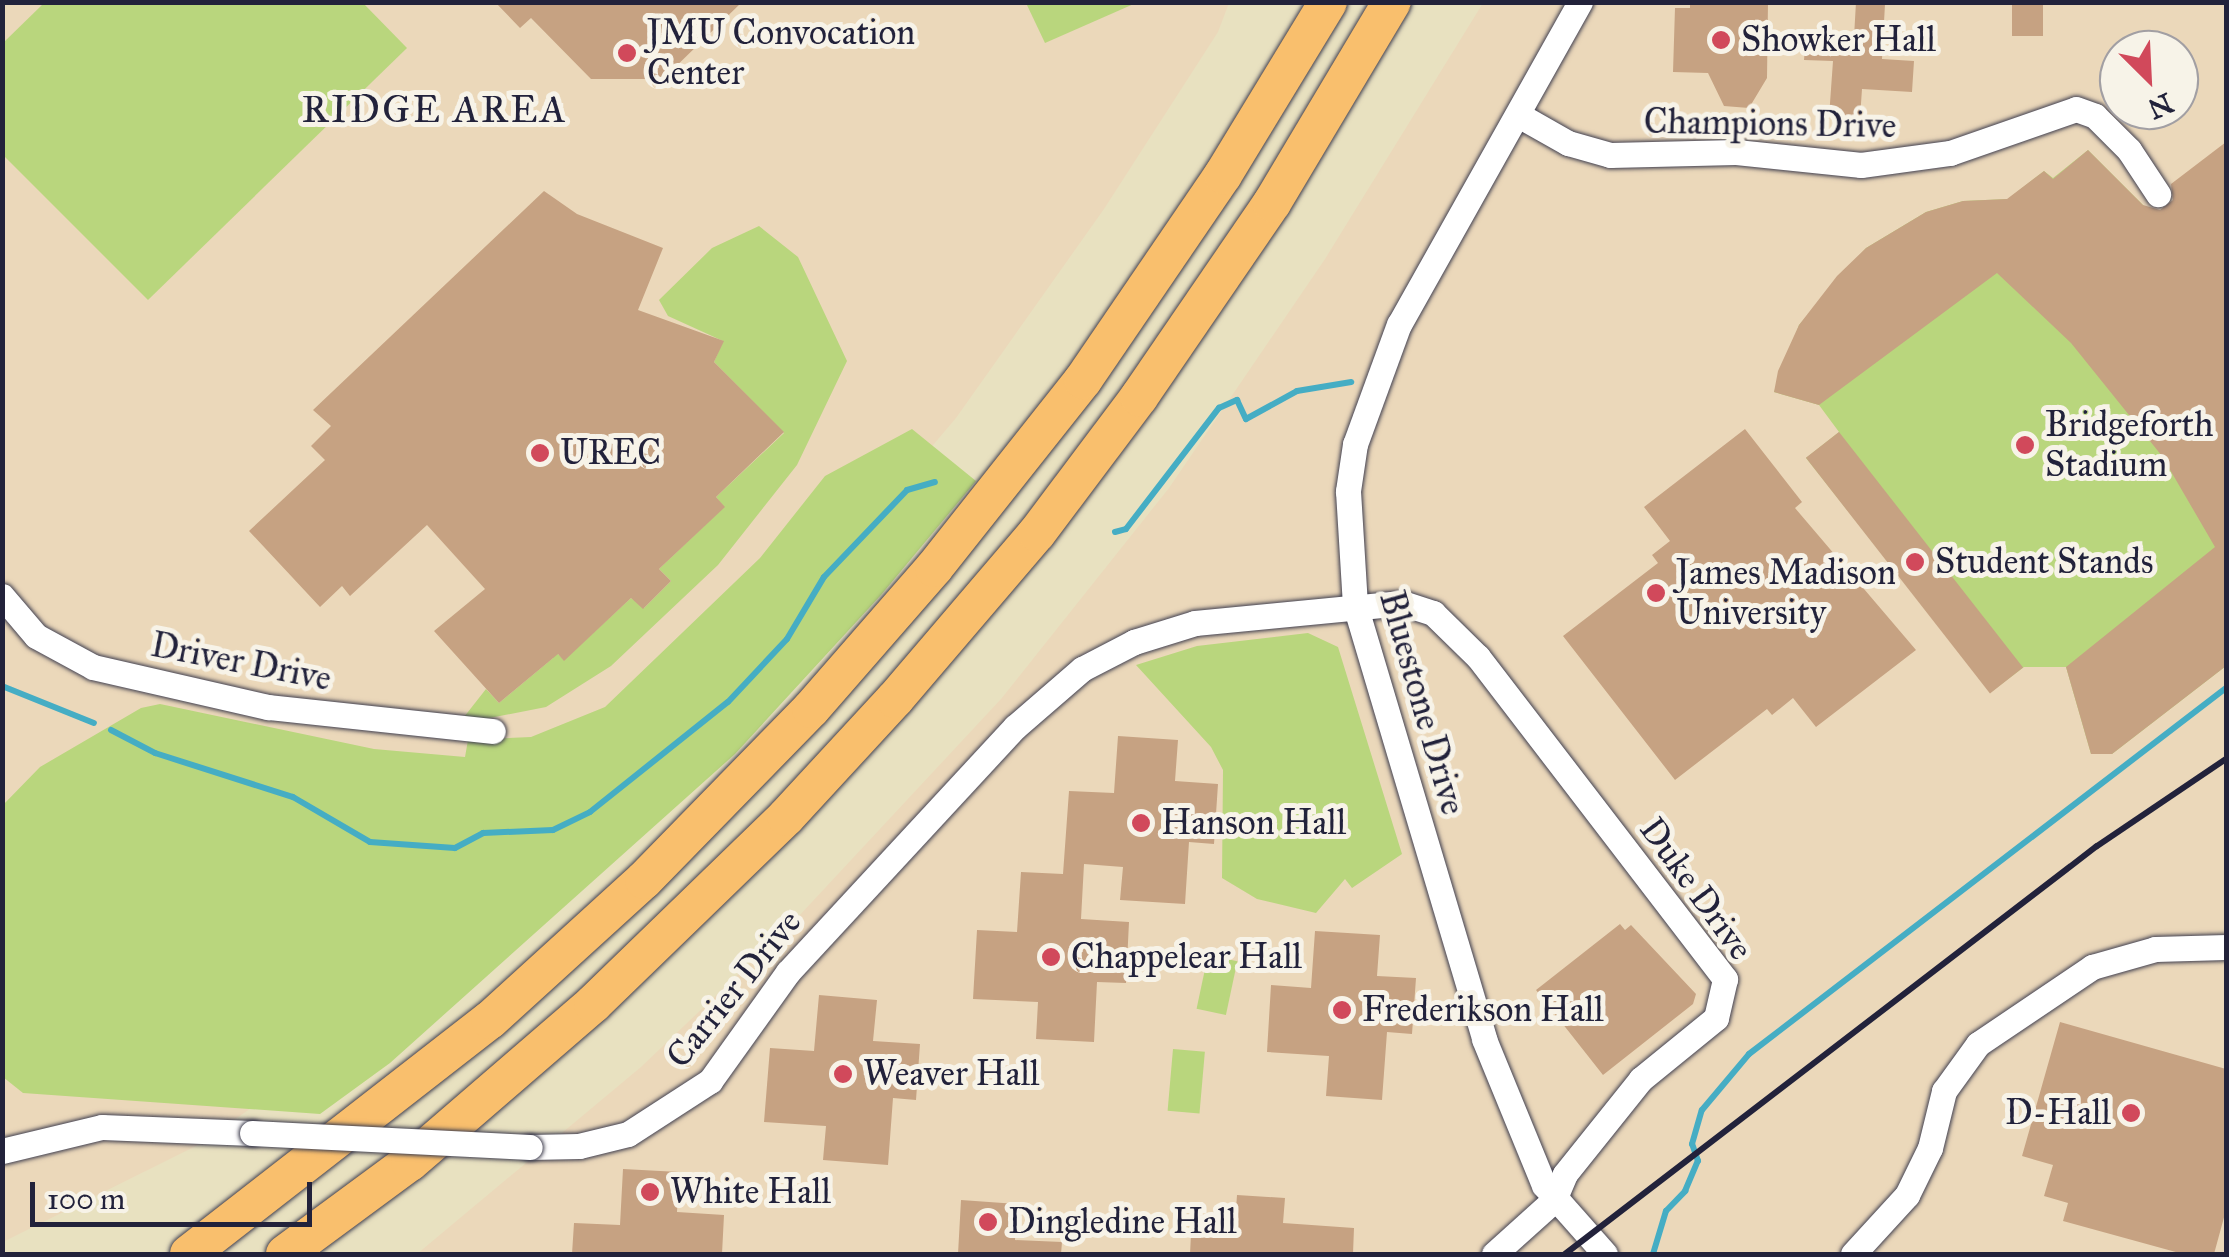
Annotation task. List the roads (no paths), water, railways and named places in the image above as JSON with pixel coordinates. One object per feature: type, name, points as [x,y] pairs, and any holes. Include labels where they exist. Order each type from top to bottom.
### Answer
[{"type":"highway","points":[[189,1254],[490,1020],[644,880],[822,697],[1083,380],[1223,175],[1328,2]]},
{"type":"highway","points":[[285,1254],[410,1162],[642,958],[786,817],[957,629],[1038,533],[1209,298],[1392,2]]},
{"type":"street","name":"Bluestone Drive","points":[[1580,2],[1522,116],[1400,324],[1355,444],[1348,491],[1355,605],[1484,1039],[1554,1200],[1605,1254]]},
{"type":"street","name":"Champions Drive","points":[[1522,116],[1568,143],[1610,155],[1736,152],[1861,164],[1950,153],[2076,109],[2095,116],[2129,150],[2158,194]]},
{"type":"street","name":"Driver Drive","points":[[2,596],[36,636],[93,667],[268,707],[492,731]]},
{"type":"street","name":"Duke Drive","points":[[1355,605],[1402,603],[1446,622],[1724,980],[1716,1018],[1641,1079],[1565,1174],[1554,1200],[1494,1254]]},
{"type":"street","name":"Carrier Drive","points":[[2,1151],[102,1127],[530,1147],[580,1146],[628,1134],[710,1082],[788,972],[1015,727],[1082,669],[1134,642],[1196,622],[1355,605]]},
{"type":"street","points":[[1853,1254],[1907,1195],[1930,1148],[1944,1091],[1978,1044],[2092,967],[2155,949],[2226,947]]},
{"type":"waterway","points":[[1115,532],[1126,529],[1219,408],[1237,400],[1246,419],[1297,391],[1351,382]]},
{"type":"waterway","points":[[111,730],[155,753],[293,797],[370,842],[455,848],[483,833],[553,830],[590,812],[728,702],[787,639],[824,577],[907,490],[935,482]]},
{"type":"waterway","points":[[2,686],[94,723]]},
{"type":"waterway","points":[[1653,1254],[1666,1211],[1685,1191],[1698,1161],[1692,1144],[1702,1110],[1749,1054],[2226,688]]},
{"type":"railway","points":[[1565,1254],[2097,846],[2226,759]]},
{"type":"place","name":"Showker Hall","points":[[1721,40]]},
{"type":"place","name":"JMU Convocation Center","points":[[627,53]]},
{"type":"place","name":"Bridgeforth Stadium","points":[[2025,445]]},
{"type":"place","name":"UREC","points":[[540,453]]},
{"type":"place","name":"Student Stands","points":[[1915,562]]},
{"type":"place","name":"James Madison University","points":[[1656,593]]},
{"type":"place","name":"Hanson Hall","points":[[1141,823]]},
{"type":"place","name":"Chappelear Hall","points":[[1051,957]]},
{"type":"place","name":"Frederikson Hall","points":[[1342,1010]]},
{"type":"place","name":"Weaver Hall","points":[[843,1074]]},
{"type":"place","name":"D-Hall","points":[[2131,1113]]},
{"type":"place","name":"White Hall","points":[[650,1192]]},
{"type":"place","name":"Dingledine Hall","points":[[988,1222]]},
{"type":"district","name":"RIDGE AREA","points":[[435,110]]}]
